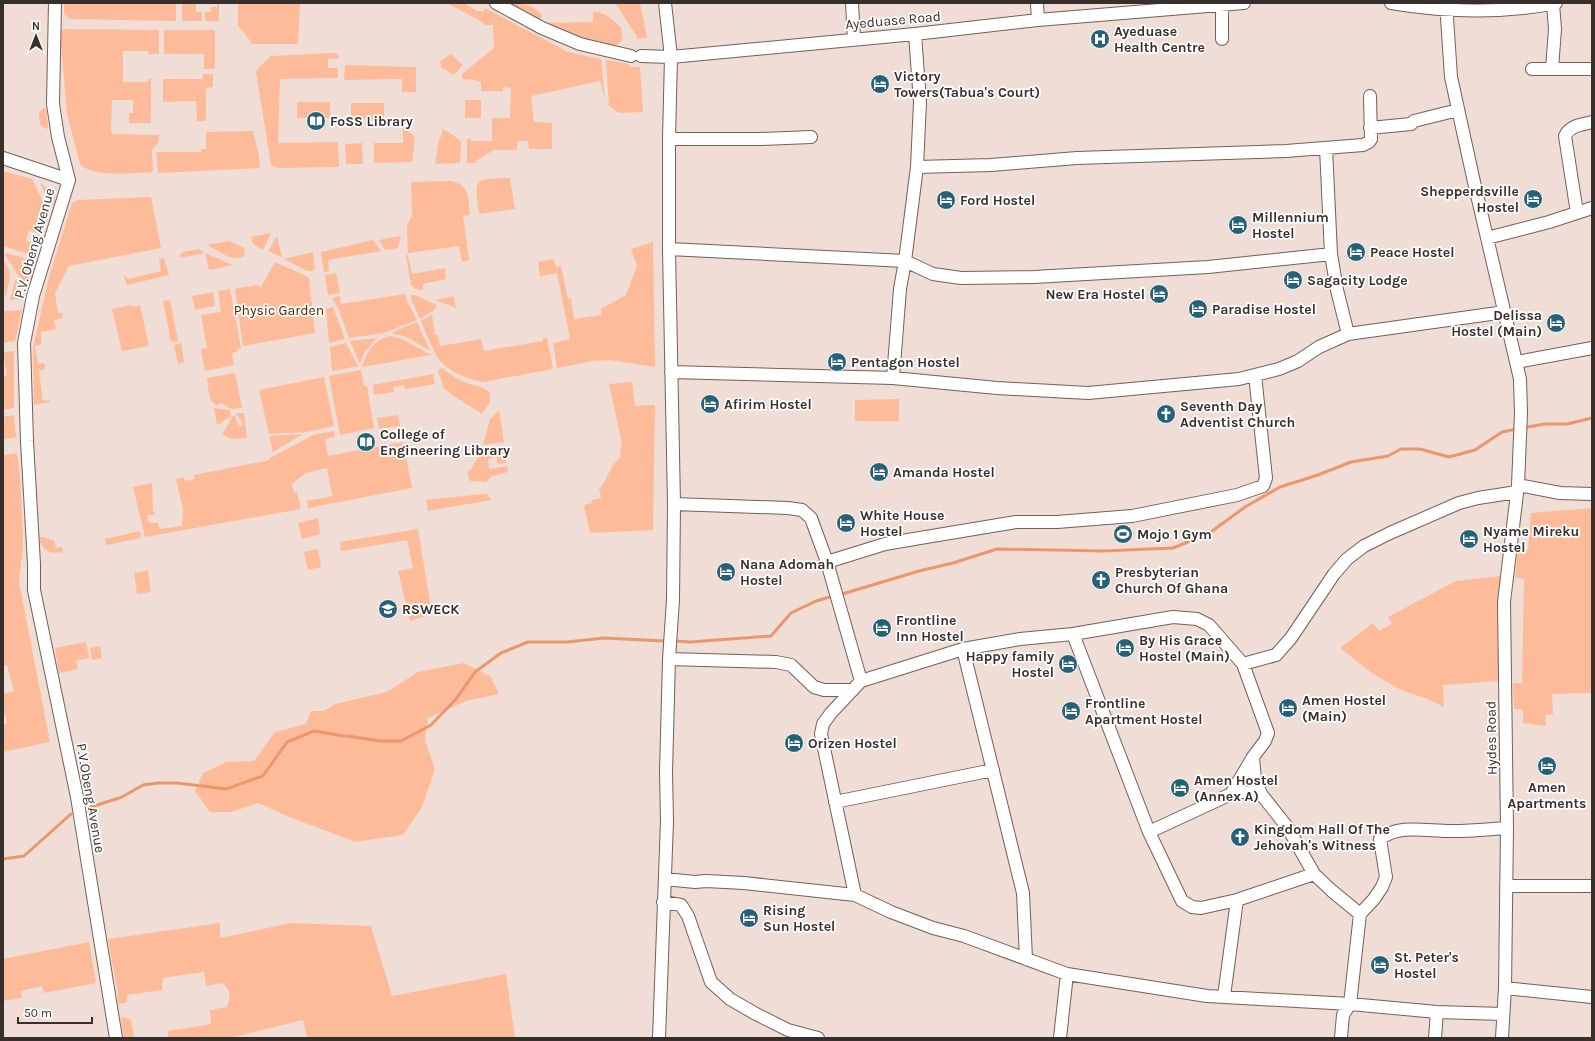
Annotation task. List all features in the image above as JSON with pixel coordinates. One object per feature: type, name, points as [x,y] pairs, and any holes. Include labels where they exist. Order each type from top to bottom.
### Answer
[{"type":"street","name":"P.V. Obeng Avenue","points":[[34,564],[27,441],[24,343],[34,296],[69,180],[58,137],[53,104],[55,3]]},
{"type":"street","name":"Ayeduase Road","points":[[496,3],[542,28],[580,44],[636,56],[671,57],[915,34],[1038,20],[1244,3]]},
{"type":"street","points":[[659,1038],[667,820],[666,772],[669,659],[673,600],[674,504],[668,249],[671,57],[666,3]]},
{"type":"street","points":[[852,3],[854,39]]},
{"type":"street","points":[[1037,3],[1038,20]]},
{"type":"street","points":[[1391,3],[1500,11],[1525,9],[1554,3],[1555,29],[1552,69]]},
{"type":"street","points":[[1222,5],[1222,39]]},
{"type":"street","name":"Hydes Road","points":[[1446,6],[1449,64],[1458,110],[1520,379],[1521,413],[1518,489],[1504,602],[1507,828],[1505,988],[1502,1038]]},
{"type":"street","points":[[894,378],[900,289],[917,168],[920,102],[915,34]]},
{"type":"street","points":[[1532,69],[1592,69]]},
{"type":"street","points":[[917,168],[991,165],[1077,158],[1326,148],[1363,145],[1371,139],[1370,96]]},
{"type":"street","points":[[1370,128],[1411,124],[1414,121],[1458,110]]},
{"type":"street","points":[[1577,213],[1565,136],[1568,130],[1576,126],[1592,122]]},
{"type":"street","points":[[669,138],[811,137]]},
{"type":"street","points":[[1326,148],[1331,254],[1337,290],[1348,334]]},
{"type":"street","points":[[3,158],[69,180]]},
{"type":"street","points":[[1487,238],[1543,224],[1592,208]]},
{"type":"street","points":[[668,249],[905,261],[933,274],[968,278],[1034,277],[1208,267],[1331,254]]},
{"type":"street","points":[[671,372],[894,378],[997,388],[1088,393],[1231,380],[1279,369],[1298,361],[1319,347],[1348,334],[1505,312]]},
{"type":"street","points":[[1517,362],[1592,348]]},
{"type":"street","points":[[826,562],[885,544],[1016,522],[1056,522],[1132,516],[1237,495],[1263,486],[1266,478],[1255,375]]},
{"type":"street","points":[[1243,664],[1276,655],[1291,638],[1334,574],[1347,559],[1364,546],[1460,503],[1478,498],[1518,489],[1592,494]]},
{"type":"street","points":[[674,504],[788,508],[802,510],[811,518],[826,562],[857,686]]},
{"type":"street","name":"P.V.Obeng Avenue","points":[[34,564],[34,590],[77,797],[116,1038]]},
{"type":"street","points":[[669,659],[776,662],[791,665],[814,687],[824,690],[857,686],[963,649],[1020,639],[1073,634],[1173,617],[1197,619],[1209,625],[1243,664],[1268,733],[1263,745],[1253,757],[1231,794]]},
{"type":"street","points":[[1073,634],[1149,832],[1182,900],[1192,907],[1201,908],[1237,900],[1314,874]]},
{"type":"street","points":[[963,649],[1023,893],[1026,959]]},
{"type":"street","points":[[855,895],[820,734],[823,724],[857,686]]},
{"type":"street","points":[[1253,757],[1255,779],[1261,794],[1288,828],[1314,874],[1360,914]]},
{"type":"street","points":[[835,802],[993,770]]},
{"type":"street","points":[[1149,832],[1231,794],[1242,792],[1261,794]]},
{"type":"street","points":[[1341,1038],[1343,1015],[1350,1004],[1360,914],[1374,899],[1382,887],[1386,877],[1380,839],[1388,833],[1401,830],[1455,831],[1507,828]]},
{"type":"street","points":[[665,879],[695,882],[706,881],[744,883],[855,895],[891,912],[934,928],[964,936],[1067,974],[1207,996],[1350,1004],[1437,1012],[1503,1014]]},
{"type":"street","points":[[1506,886],[1592,886]]},
{"type":"street","points":[[1224,996],[1237,900]]},
{"type":"street","points":[[663,902],[681,905],[688,916],[711,982],[730,999],[788,1030],[818,1038]]},
{"type":"street","points":[[1060,1038],[1067,974]]},
{"type":"street","points":[[1505,988],[1592,997]]},
{"type":"street","points":[[1435,1038],[1437,1012]]},
{"type":"green space","points":[[64,3],[176,3],[176,21],[69,19],[64,14]]},
{"type":"green space","points":[[182,3],[196,3],[196,12],[202,12],[202,21],[182,21]]},
{"type":"green space","points":[[217,3],[219,3],[219,21],[205,21],[205,12],[211,12],[211,7],[217,7]]},
{"type":"green space","points":[[238,3],[300,3],[298,44],[252,44],[238,26]]},
{"type":"green space","points":[[446,3],[464,3],[477,11],[484,11],[485,8],[568,52],[601,59],[605,99],[600,81],[531,96],[534,122],[552,123],[552,149],[529,149],[528,141],[517,141],[517,150],[494,150],[477,160],[476,163],[467,163],[467,139],[471,139],[471,141],[492,141],[492,118],[510,118],[511,88],[503,87],[503,91],[481,91],[481,82],[462,79],[462,74],[494,48],[493,25],[486,25]]},
{"type":"green space","points":[[510,3],[523,4],[535,8],[542,15],[541,19],[539,20]]},
{"type":"green space","points":[[615,3],[640,3],[647,38],[637,39]]},
{"type":"green space","points":[[593,12],[602,13],[612,19],[621,28],[622,40],[616,46],[570,35],[544,23],[593,22]]},
{"type":"green space","points":[[64,29],[159,30],[159,54],[148,54],[148,51],[123,51],[123,82],[148,82],[148,79],[151,79],[151,123],[129,123],[129,113],[133,113],[133,100],[112,100],[111,131],[113,134],[159,135],[159,141],[152,150],[153,172],[125,174],[104,173],[86,168],[80,164],[67,114],[60,32]]},
{"type":"green space","points":[[164,30],[215,30],[215,69],[204,69],[204,54],[164,54]]},
{"type":"green space","points":[[335,53],[339,56],[339,58],[328,59],[328,68],[338,68],[338,78],[280,79],[278,143],[338,142],[339,167],[277,168],[271,165],[256,72],[259,67],[271,56]]},
{"type":"green space","points":[[451,54],[463,65],[454,75],[441,67],[440,61]]},
{"type":"green space","points":[[606,60],[629,64],[630,67],[640,67],[643,112],[619,113],[609,106]]},
{"type":"green space","points":[[345,65],[415,67],[416,92],[402,92],[402,79],[344,80]]},
{"type":"green space","points":[[203,74],[213,74],[213,87],[206,88],[206,121],[197,121],[196,101],[163,102],[163,79],[203,79]]},
{"type":"green space","points":[[465,100],[481,100],[481,118],[465,118]]},
{"type":"green space","points":[[297,102],[330,102],[330,118],[297,118]]},
{"type":"green space","points":[[351,103],[384,103],[384,119],[351,119]]},
{"type":"green space","points":[[43,108],[46,108],[48,129],[43,127],[39,121],[39,113]]},
{"type":"green space","points":[[403,126],[415,137],[412,162],[374,163],[374,143],[403,143]]},
{"type":"green space","points":[[442,129],[461,141],[460,163],[435,164]]},
{"type":"green space","points":[[253,131],[259,156],[260,168],[158,173],[156,152],[201,152],[201,149],[206,149],[206,132]]},
{"type":"green space","points":[[362,143],[363,164],[346,164],[345,144]]},
{"type":"green space","points":[[3,171],[32,179],[47,210],[39,216],[35,232],[29,231],[26,241],[32,243],[33,252],[31,255],[3,246]]},
{"type":"green space","points":[[510,178],[515,209],[479,214],[477,187],[479,182],[489,179]]},
{"type":"green space","points":[[450,181],[461,185],[467,193],[470,215],[463,216],[469,260],[462,262],[459,246],[408,253],[407,226],[412,215],[411,182]]},
{"type":"green space","points":[[40,183],[53,192],[55,198],[52,207]]},
{"type":"green space","points":[[151,197],[161,248],[69,266],[55,293],[58,313],[62,313],[63,318],[54,320],[56,329],[41,332],[41,345],[35,346],[38,364],[44,363],[45,365],[45,369],[39,371],[43,401],[49,400],[50,402],[34,405],[33,348],[49,277],[72,203],[78,200]]},
{"type":"green space","points":[[271,233],[263,250],[253,244],[251,237]]},
{"type":"green space","points":[[277,236],[282,257],[268,251]]},
{"type":"green space","points":[[401,236],[398,248],[385,250],[379,240]]},
{"type":"green space","points":[[373,240],[381,251],[328,260],[329,271],[324,272],[321,252]]},
{"type":"green space","points":[[228,241],[243,247],[245,250],[244,256],[240,258],[231,257],[220,253],[207,245]]},
{"type":"green space","points":[[653,242],[655,367],[610,360],[593,361],[557,368],[553,343],[570,339],[557,273],[540,276],[538,262],[554,259],[556,267],[561,266],[568,299],[571,298],[574,319],[601,315],[601,309],[626,295],[637,266],[631,249]]},
{"type":"green space","points":[[199,249],[204,253],[181,258],[180,255],[183,252]]},
{"type":"green space","points":[[313,252],[315,269],[312,271],[307,271],[284,259]]},
{"type":"green space","points":[[4,253],[22,257],[32,266],[25,286]]},
{"type":"green space","points":[[205,253],[233,265],[209,270]]},
{"type":"green space","points":[[406,255],[408,255],[412,274],[445,268],[446,279],[423,284],[423,290],[415,289],[411,285]]},
{"type":"green space","points":[[164,258],[169,275],[127,285],[124,277],[125,275],[128,279],[161,271],[159,260]]},
{"type":"green space","points":[[3,261],[7,265],[10,274],[6,297],[3,289]]},
{"type":"green space","name":"Physic Garden","points":[[275,262],[308,277],[315,333],[243,346],[235,289],[256,285],[261,287]]},
{"type":"green space","points":[[336,273],[340,293],[328,295],[325,275]]},
{"type":"green space","points":[[15,280],[19,284],[22,298],[10,300]]},
{"type":"green space","points":[[230,289],[241,348],[237,349],[237,352],[232,353],[234,365],[205,371],[201,349],[207,348],[201,315],[221,312],[218,291]]},
{"type":"green space","points":[[213,292],[215,306],[195,310],[192,296]]},
{"type":"green space","points":[[405,294],[417,320],[384,333],[349,338],[338,308],[332,298],[340,296],[341,304]]},
{"type":"green space","points":[[412,295],[437,305],[434,310],[420,319],[410,296]]},
{"type":"green space","points":[[454,296],[456,308],[435,300]]},
{"type":"green space","points":[[170,300],[178,341],[171,342],[163,301]]},
{"type":"green space","points":[[131,305],[132,307],[140,305],[149,346],[122,351],[112,309]]},
{"type":"green space","points":[[333,307],[345,339],[329,343],[326,309]]},
{"type":"green space","points":[[22,310],[15,341],[3,343],[3,311]]},
{"type":"green space","points":[[432,314],[435,335],[438,335],[440,346],[481,339],[484,351],[543,341],[543,338],[547,338],[553,369],[484,382],[471,379],[457,373],[445,366],[440,361],[421,321]]},
{"type":"green space","points":[[417,322],[430,351],[407,337],[391,333]]},
{"type":"green space","points":[[392,336],[402,339],[431,355],[362,367],[372,346],[381,339]]},
{"type":"green space","points":[[377,338],[364,353],[360,364],[350,341]]},
{"type":"green space","points":[[181,343],[184,362],[178,364],[174,345]]},
{"type":"green space","points":[[346,343],[358,366],[332,371],[330,347]]},
{"type":"green space","points":[[14,351],[14,408],[3,410],[3,376],[7,375],[3,352]]},
{"type":"green space","points":[[442,368],[460,380],[482,388],[490,393],[490,402],[482,414],[452,395],[444,388],[438,371]]},
{"type":"green space","points":[[361,370],[364,386],[367,386],[374,428],[340,435],[329,376]]},
{"type":"green space","points":[[235,373],[242,408],[231,409],[221,403],[217,405],[210,397],[207,378]]},
{"type":"green space","points":[[433,374],[435,384],[405,389],[404,385],[393,387],[394,392],[374,395],[373,385]]},
{"type":"green space","points":[[324,377],[334,426],[307,432],[269,434],[259,390]]},
{"type":"green space","points":[[632,382],[635,406],[655,405],[653,530],[590,533],[584,505],[592,503],[592,500],[601,498],[599,488],[602,486],[613,465],[621,457],[620,452],[622,444],[609,384]]},
{"type":"green space","points":[[899,399],[899,421],[855,421],[855,400]]},
{"type":"green space","points":[[214,408],[230,410],[231,416],[217,425]]},
{"type":"green space","points":[[499,411],[504,442],[483,445],[490,419]]},
{"type":"green space","points":[[237,413],[244,413],[247,438],[231,439],[222,434],[233,416],[235,416],[238,425],[242,426],[242,421],[236,415]]},
{"type":"green space","points":[[14,415],[16,437],[3,440],[3,417]]},
{"type":"green space","points":[[398,415],[400,426],[379,429],[377,418]]},
{"type":"green space","points":[[334,431],[335,437],[325,439],[328,456],[403,442],[412,488],[308,508],[307,501],[332,496],[327,468],[306,473],[292,484],[294,493],[297,492],[301,509],[145,537],[133,487],[152,483],[153,510],[155,515],[147,515],[149,523],[158,523],[160,529],[182,526],[183,509],[176,479],[184,477],[185,481],[195,479],[194,475],[270,460],[270,458],[313,435]]},
{"type":"green space","points":[[303,434],[273,452],[269,436]]},
{"type":"green space","points":[[504,449],[506,463],[498,464],[496,457],[488,459],[489,469],[507,466],[508,472],[492,476],[486,482],[470,481],[467,472],[471,469],[481,452]]},
{"type":"green space","points":[[17,453],[20,476],[23,535],[23,549],[19,579],[50,742],[3,752],[3,725],[7,723],[3,708],[3,694],[14,691],[7,665],[3,666],[3,455]]},
{"type":"green space","points":[[483,494],[488,495],[491,500],[428,511],[426,500]]},
{"type":"green space","points":[[1592,508],[1592,693],[1552,694],[1553,714],[1545,715],[1546,726],[1523,723],[1523,710],[1514,709],[1513,683],[1522,683],[1524,579],[1515,577],[1518,550],[1528,550],[1531,513]]},
{"type":"green space","points":[[318,518],[320,534],[302,539],[298,523]]},
{"type":"green space","points":[[418,529],[432,614],[410,621],[398,571],[413,568],[407,540],[341,551],[340,542]]},
{"type":"green space","points":[[140,531],[141,538],[106,545],[105,539]]},
{"type":"green space","points":[[39,537],[54,541],[56,548],[62,547],[63,552],[54,553],[47,551],[42,546]]},
{"type":"green space","points":[[318,549],[321,567],[308,570],[304,552]]},
{"type":"green space","points":[[148,571],[151,592],[137,594],[134,573]]},
{"type":"green space","points":[[1502,576],[1500,681],[1443,685],[1444,707],[1425,698],[1401,690],[1373,674],[1340,648],[1373,623],[1379,631],[1392,624],[1388,617],[1456,581]]},
{"type":"green space","points":[[86,642],[89,658],[76,661],[78,669],[59,673],[55,648]]},
{"type":"green space","points":[[100,646],[102,658],[92,660],[90,648]]},
{"type":"green space","points":[[464,663],[491,677],[499,694],[466,701],[428,718],[425,740],[435,769],[422,807],[403,835],[355,842],[292,818],[258,803],[231,812],[210,812],[195,791],[203,773],[227,762],[254,761],[275,732],[306,724],[311,711],[324,711],[335,704],[387,692],[418,672]]},
{"type":"green space","points":[[220,923],[220,938],[291,923],[371,926],[392,996],[506,974],[515,1038],[307,1038],[303,1020],[230,1038],[161,1038],[168,1037],[168,1031],[211,1024],[210,1010],[227,1007],[230,997],[229,991],[222,983],[206,986],[204,972],[163,978],[162,990],[127,995],[127,1002],[118,1004],[118,994],[108,939]]},
{"type":"green space","points":[[89,942],[96,983],[44,993],[42,986],[21,991],[22,998],[3,1001],[3,959]]},
{"type":"green space","points":[[121,1017],[131,1020],[134,1038],[123,1038]]},
{"type":"waterway","points":[[1523,428],[1544,424],[1567,424],[1592,418]]},
{"type":"waterway","points":[[839,595],[997,549],[1103,551],[1173,548],[1208,534],[1245,507],[1280,487],[1318,475],[1351,462],[1388,456],[1401,449],[1420,449],[1449,457],[1475,450],[1502,432],[1517,429]]},
{"type":"waterway","points":[[676,641],[690,642],[771,636],[791,613],[816,601],[833,596]]},
{"type":"waterway","points":[[347,736],[380,741],[401,741],[431,725],[456,699],[475,672],[501,653],[528,642],[567,642],[604,638],[664,641]]},
{"type":"waterway","points":[[91,807],[122,797],[143,785],[177,783],[226,789],[263,776],[287,742],[314,731],[344,736]]},
{"type":"waterway","points":[[3,859],[24,856],[71,814]]},
{"type":"place","name":"Ayeduase Health Centre","points":[[1100,39]]},
{"type":"place","name":"Victory Towers(Tabua's Court)","points":[[880,84]]},
{"type":"place","name":"FoSS Library","points":[[316,121]]},
{"type":"place","name":"Shepperdsville Hostel","points":[[1533,199]]},
{"type":"place","name":"Ford Hostel","points":[[946,200]]},
{"type":"place","name":"Millennium Hostel","points":[[1238,225]]},
{"type":"place","name":"Peace Hostel","points":[[1356,252]]},
{"type":"place","name":"Sagacity Lodge","points":[[1293,280]]},
{"type":"place","name":"New Era Hostel","points":[[1159,294]]},
{"type":"place","name":"Paradise Hostel","points":[[1198,309]]},
{"type":"place","name":"Delissa Hostel (Main)","points":[[1556,323]]},
{"type":"place","name":"Pentagon Hostel","points":[[837,362]]},
{"type":"place","name":"Afirim Hostel","points":[[710,404]]},
{"type":"place","name":"Seventh Day Adventist Church","points":[[1166,414]]},
{"type":"place","name":"College of Engineering Library","points":[[366,442]]},
{"type":"place","name":"Amanda Hostel","points":[[879,472]]},
{"type":"place","name":"White House Hostel","points":[[846,523]]},
{"type":"place","name":"Mojo 1 Gym","points":[[1123,534]]},
{"type":"place","name":"Nyame Mireku Hostel","points":[[1469,539]]},
{"type":"place","name":"Nana Adomah Hostel","points":[[726,572]]},
{"type":"place","name":"Presbyterian Church Of Ghana","points":[[1101,580]]},
{"type":"place","name":"RSWECK","points":[[388,609]]},
{"type":"place","name":"Frontline Inn Hostel","points":[[882,628]]},
{"type":"place","name":"By His Grace Hostel (Main)","points":[[1125,648]]},
{"type":"place","name":"Happy family Hostel","points":[[1068,664]]},
{"type":"place","name":"Amen Hostel (Main)","points":[[1288,708]]},
{"type":"place","name":"Frontline Apartment Hostel","points":[[1071,711]]},
{"type":"place","name":"Orizen Hostel","points":[[794,743]]},
{"type":"place","name":"Amen Apartments","points":[[1547,766]]},
{"type":"place","name":"Amen Hostel (Annex A)","points":[[1180,788]]},
{"type":"place","name":"Kingdom Hall Of The Jehovah's Witness","points":[[1240,837]]},
{"type":"place","name":"Rising Sun Hostel","points":[[749,918]]},
{"type":"place","name":"St. Peter's Hostel","points":[[1380,965]]}]
